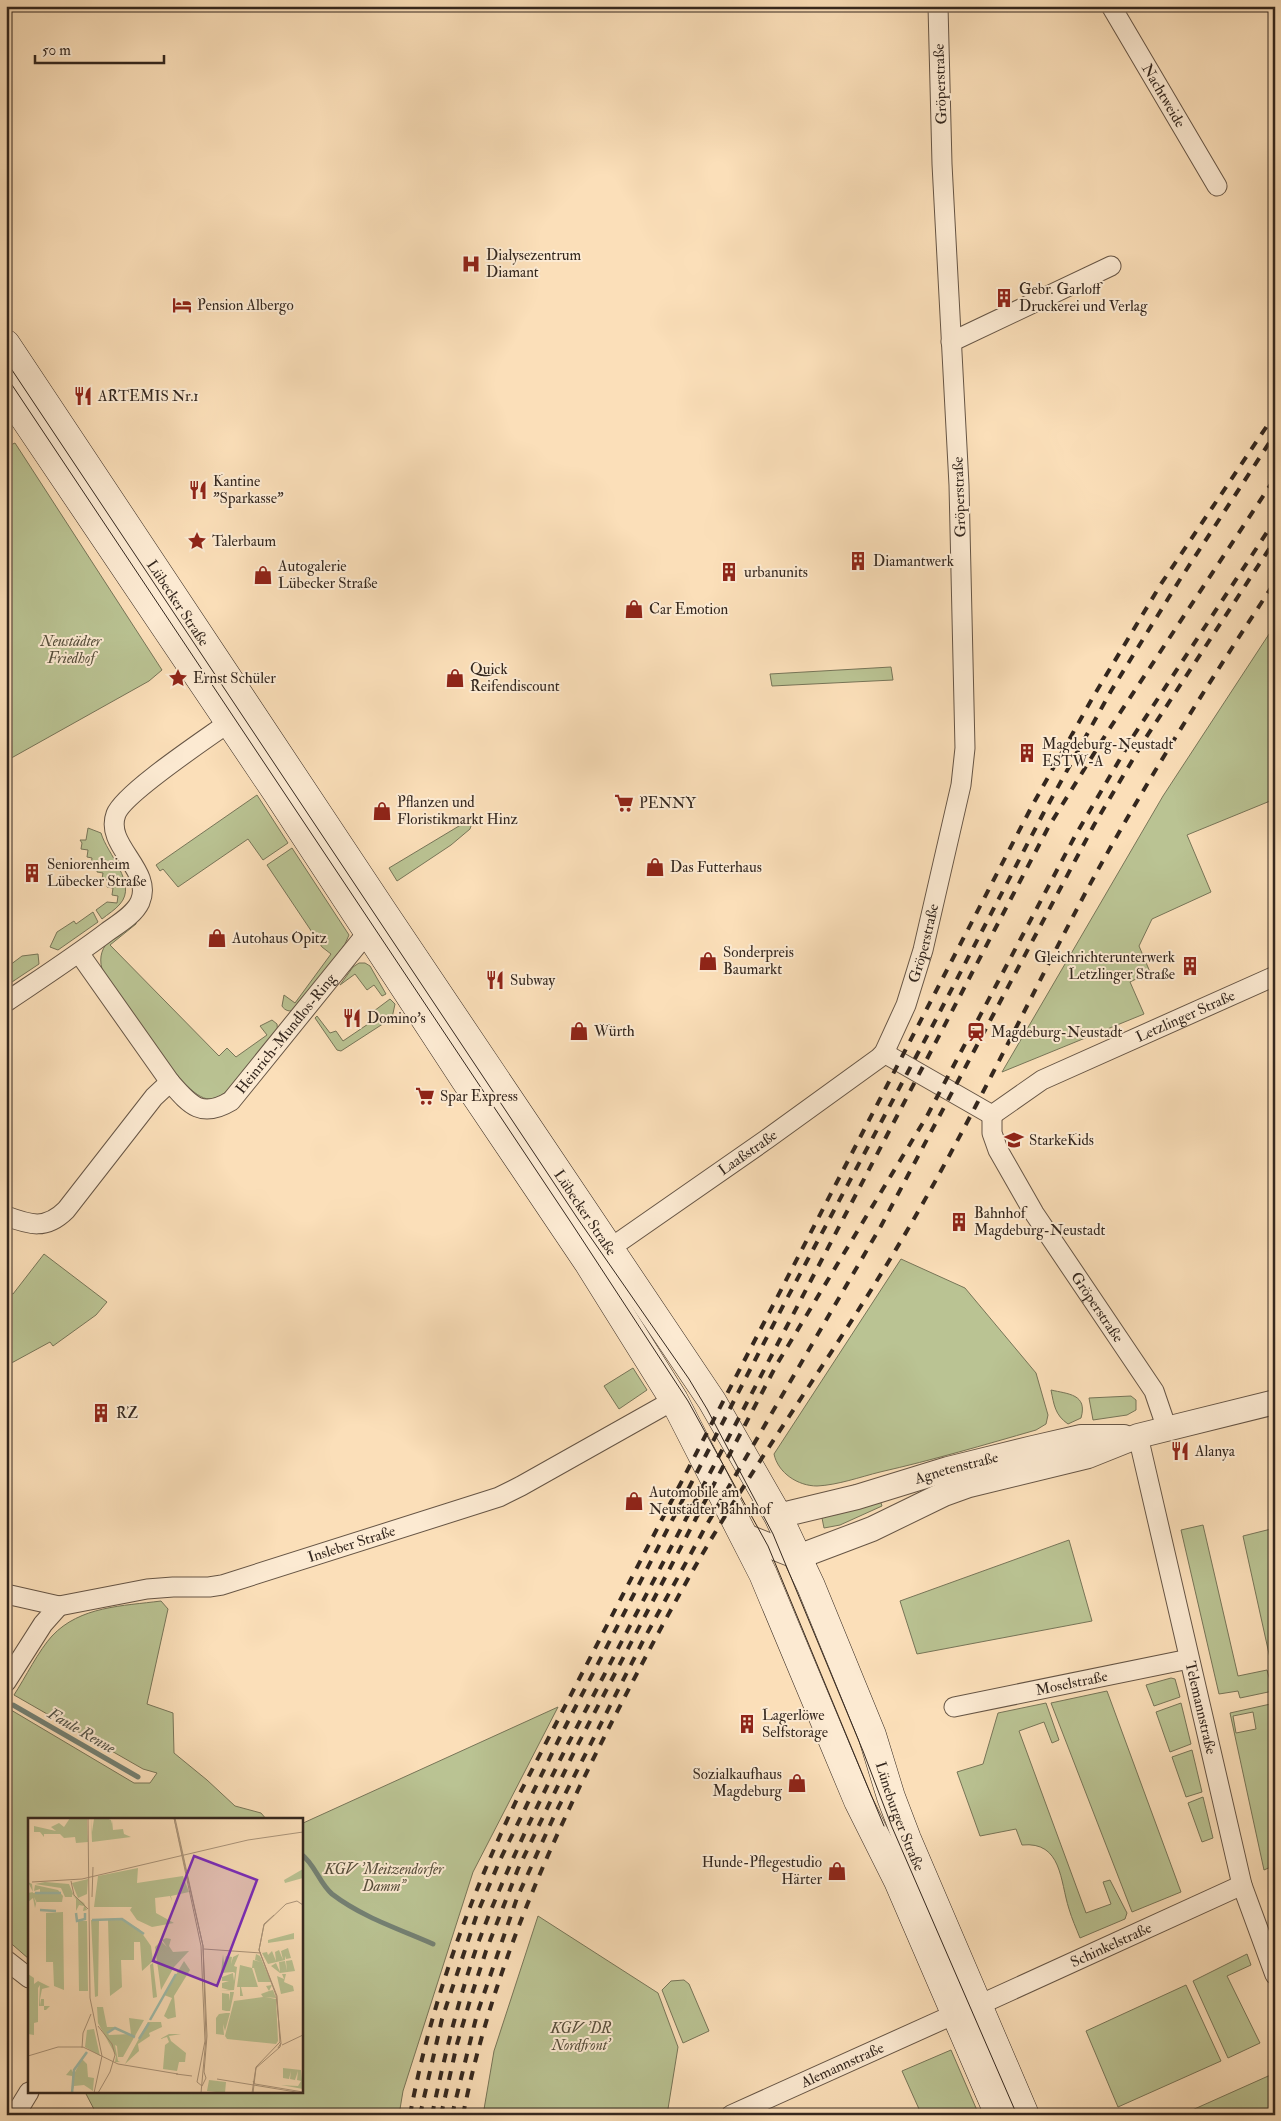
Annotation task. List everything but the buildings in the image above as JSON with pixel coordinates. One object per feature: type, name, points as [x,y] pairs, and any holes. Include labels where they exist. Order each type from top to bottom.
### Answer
[{"type":"main road","name":"Lübecker Straße","points":[[6,344],[376,922],[674,1400],[757,1541]]},
{"type":"main road","name":"Lübecker Straße","points":[[6,391],[228,723],[376,922],[609,1249],[709,1397],[778,1516]]},
{"type":"main road","points":[[757,1541],[778,1516]]},
{"type":"main road","name":"Lüneburger Straße","points":[[778,1516],[798,1558],[872,1734],[891,1797],[967,2009],[999,2115]]},
{"type":"main road","name":"Lüneburger Straße","points":[[757,1541],[763,1574],[858,1801],[898,1880],[1025,2115]]},
{"type":"street","name":"Gröperstraße","points":[[884,1052],[906,1005],[916,976],[961,785],[964,763],[965,721],[959,485],[942,164],[938,6]]},
{"type":"street","name":"Nachtweide","points":[[1111,6],[1217,186]]},
{"type":"street","points":[[951,342],[1111,266]]},
{"type":"street","points":[[6,1002],[79,953],[131,914],[141,898],[141,880],[115,832],[114,822],[118,808],[129,796],[228,723]]},
{"type":"street","name":"Heinrich-Mundlos-Ring","points":[[79,953],[170,1082],[186,1101],[200,1109],[214,1109],[232,1101],[376,922]]},
{"type":"street","name":"Letzlinger Straße","points":[[992,1115],[1030,1087],[1056,1073],[1275,976]]},
{"type":"street","points":[[884,1052],[992,1115]]},
{"type":"street","name":"Laaßstraße","points":[[609,1249],[767,1139],[879,1058],[884,1052]]},
{"type":"street","points":[[6,1216],[31,1224],[44,1224],[57,1219],[154,1097],[170,1082]]},
{"type":"street","name":"Gröperstraße","points":[[992,1115],[992,1132],[998,1150],[1034,1213],[1154,1391],[1167,1429]]},
{"type":"street","name":"Insleber Straße","points":[[6,1594],[58,1606],[147,1589],[173,1586],[216,1586],[491,1500],[530,1482],[674,1400]]},
{"type":"street","name":"Agnetenstraße","points":[[798,1558],[872,1529],[944,1494],[969,1485],[1088,1456],[1138,1436],[1275,1402]]},
{"type":"street","name":"Agnetenstraße","points":[[778,1516],[857,1497],[948,1469],[1062,1441],[1082,1437],[1138,1436]]},
{"type":"street","name":"Telemannstraße","points":[[1138,1436],[1242,1884],[1275,1975]]},
{"type":"street","points":[[757,1541],[798,1558]]},
{"type":"street","points":[[6,1682],[43,1624],[58,1606]]},
{"type":"street","name":"Moselstraße","points":[[954,1707],[1189,1659]]},
{"type":"street","name":"Schinkelstraße","points":[[967,2009],[1242,1884]]},
{"type":"street","points":[[6,1960],[28,1977]]},
{"type":"street","name":"Alemannstraße","points":[[731,2115],[967,2009]]},
{"type":"street","points":[[15,2115],[28,2094]]},
{"type":"green space","name":"Neustädter Friedhof","points":[[15,443],[162,670],[149,681],[6,761],[6,447]]},
{"type":"green space","points":[[1273,628],[1275,799],[1187,835],[1211,892],[1152,919],[1139,946],[1150,972],[1130,982],[1144,1014],[1002,1072],[1163,796]]},
{"type":"green space","points":[[891,667],[893,680],[772,686],[770,674]]},
{"type":"green space","points":[[257,795],[288,843],[263,860],[248,839],[178,887],[163,869],[160,871],[156,865]]},
{"type":"green space","points":[[474,817],[470,829],[451,845],[397,881],[389,868]]},
{"type":"green space","points":[[88,828],[101,833],[120,869],[125,887],[125,896],[120,904],[102,919],[96,910],[107,902],[117,903],[118,896],[112,895],[113,888],[107,887],[108,880],[102,879],[103,873],[97,872],[98,865],[91,865],[92,858],[87,857],[88,850],[81,849],[82,843],[80,840],[86,840]]},
{"type":"green space","points":[[292,848],[349,935],[345,944],[296,1010],[290,1011],[282,1006],[284,995],[295,1003],[331,954],[322,947],[267,865]]},
{"type":"green space","points":[[93,912],[98,922],[58,950],[50,947],[57,932],[74,921],[76,924]]},
{"type":"green space","points":[[136,920],[136,924],[110,945],[219,1056],[227,1048],[236,1057],[267,1035],[260,1026],[272,1020],[277,1024],[277,1031],[272,1043],[230,1088],[220,1096],[209,1099],[197,1094],[183,1082],[151,1043],[102,969],[102,952],[105,945],[116,934]]},
{"type":"green space","points":[[38,954],[39,964],[6,986],[6,968],[22,956]]},
{"type":"green space","points":[[359,963],[365,963],[370,966],[386,994],[382,996],[374,985],[367,990],[355,974],[340,985],[353,967]]},
{"type":"green space","points":[[390,999],[395,1004],[392,1018],[341,1051],[337,1050],[315,1018],[317,1016],[330,1033],[336,1031],[343,1041],[377,1018],[372,1010],[374,1011]]},
{"type":"green space","points":[[44,1254],[107,1302],[96,1315],[53,1346],[50,1342],[6,1366],[6,1292],[13,1294]]},
{"type":"green space","points":[[901,1259],[965,1288],[1036,1373],[1048,1415],[1046,1424],[1036,1430],[841,1482],[817,1486],[796,1481],[784,1472],[776,1461],[774,1454]]},
{"type":"green space","points":[[633,1368],[647,1390],[619,1409],[604,1386]]},
{"type":"green space","points":[[1051,1390],[1075,1396],[1082,1404],[1081,1418],[1068,1424],[1064,1421],[1056,1409]]},
{"type":"green space","points":[[1131,1396],[1136,1400],[1136,1410],[1127,1415],[1093,1420],[1089,1398]]},
{"type":"green space","points":[[880,1500],[882,1506],[840,1525],[824,1528],[821,1513]]},
{"type":"green space","points":[[1203,1525],[1238,1676],[1267,1670],[1273,1691],[1240,1698],[1238,1691],[1219,1694],[1181,1530]]},
{"type":"green space","points":[[1275,1528],[1275,1681],[1243,1536]]},
{"type":"green space","points":[[1069,1540],[1092,1621],[917,1654],[900,1601]]},
{"type":"green space","points":[[161,1601],[168,1609],[147,1704],[173,1713],[174,1753],[235,1806],[261,1813],[265,1818],[28,1818],[28,1958],[6,1939],[6,1707],[134,1783],[150,1783],[157,1773],[143,1769],[14,1695],[42,1649],[63,1626],[89,1613],[117,1606]]},
{"type":"green space","points":[[1171,1678],[1175,1679],[1180,1697],[1154,1706],[1146,1685]]},
{"type":"green space","points":[[1107,1691],[1181,1892],[1132,1912],[1051,1703]]},
{"type":"green space","points":[[1046,1703],[1059,1740],[1052,1743],[1044,1722],[1019,1731],[1086,1913],[1111,1904],[1103,1882],[1110,1880],[1127,1913],[1125,1919],[1080,1938],[1069,1909],[1061,1875],[1052,1856],[1045,1849],[1035,1845],[1022,1845],[1016,1829],[980,1836],[957,1772],[983,1764],[998,1713]]},
{"type":"green space","points":[[1181,1703],[1191,1744],[1170,1752],[1156,1712]]},
{"type":"green space","points":[[1275,1703],[1275,1865],[1264,1870],[1230,1713]],"holes":[[[1253,1712],[1256,1729],[1236,1733],[1233,1716]]]},
{"type":"green space","name":"KGV 'Meitzendorfer Damm\"","points":[[558,1707],[473,1872],[403,2091],[399,2115],[97,2115],[86,2094],[302,2094],[302,1824]]},
{"type":"green space","points":[[1192,1750],[1202,1792],[1186,1797],[1172,1757]]},
{"type":"green space","points":[[1203,1797],[1213,1838],[1202,1842],[1188,1803]]},
{"type":"green space","name":"KGV 'DR Nordfront'","points":[[538,1916],[658,1993],[678,2047],[667,2115],[483,2115],[494,2051]]},
{"type":"green space","points":[[1247,1954],[1251,1965],[1227,1976],[1260,2043],[1228,2058],[1193,1981]]},
{"type":"green space","points":[[684,1980],[689,1984],[709,2031],[683,2043],[662,1990],[671,1981]]},
{"type":"green space","points":[[1186,1985],[1221,2061],[1118,2107],[1086,2031]]},
{"type":"green space","points":[[951,2050],[979,2115],[918,2115],[916,2110],[919,2109],[902,2071]]},
{"type":"green space","points":[[1275,2073],[1275,2115],[1181,2115]]},
{"type":"waterway","name":"Faule Renne","points":[[13,1705],[138,1777]]},
{"type":"waterway","name":"Faule Renne","points":[[302,1855],[332,1894],[381,1922],[433,1944]]},
{"type":"tram line","points":[[6,361],[578,1219],[689,1379],[707,1409],[773,1534],[863,1751],[892,1827],[1017,2115]]},
{"type":"tram line","points":[[6,376],[688,1401],[768,1546],[884,1826]]},
{"type":"railway","points":[[410,2115],[429,2031],[454,1950],[485,1871],[520,1793],[1032,806],[1093,697],[1161,584],[1275,414]]},
{"type":"railway","points":[[420,2115],[442,2019],[477,1914],[500,1860],[559,1739],[784,1304],[1043,814],[1111,691],[1179,581],[1275,434]]},
{"type":"railway","points":[[432,2115],[452,2030],[477,1946],[520,1844],[568,1744],[1049,826],[1108,731],[1275,478]]},
{"type":"railway","points":[[441,2115],[457,2044],[471,1997],[486,1951],[518,1869],[575,1750],[693,1524],[777,1364],[927,1116],[1075,836],[1134,735],[1275,520]]},
{"type":"railway","points":[[452,2115],[477,2014],[517,1898],[555,1814],[644,1639],[706,1526],[881,1226],[1094,825],[1145,739],[1275,540]]},
{"type":"railway","points":[[463,2115],[475,2061],[490,2009],[507,1957],[527,1906],[570,1806],[654,1641],[716,1531],[908,1229],[955,1145],[1088,888],[1132,810],[1178,733],[1275,582]]},
{"type":"place","name":"Dialysezentrum Diamant","points":[[471,264]]},
{"type":"place","name":"Gebr. Garloff Druckerei und Verlag","points":[[1004,298]]},
{"type":"place","name":"Pension Albergo","points":[[182,305]]},
{"type":"place","name":"ARTEMIS Nr.1","points":[[83,396]]},
{"type":"place","name":"Kantine \"Sparkasse\"","points":[[198,490]]},
{"type":"place","name":"Talerbaum","points":[[197,541]]},
{"type":"place","name":"Diamantwerk","points":[[858,561]]},
{"type":"place","name":"urbanunits","points":[[729,572]]},
{"type":"place","name":"Autogalerie Lübecker Straße","points":[[263,575]]},
{"type":"place","name":"Car Emotion","points":[[634,609]]},
{"type":"place","name":"Ernst Schüler","points":[[178,678]]},
{"type":"place","name":"Quick Reifendiscount","points":[[455,678]]},
{"type":"place","name":"Magdeburg-Neustadt ESTW-A","points":[[1027,753]]},
{"type":"place","name":"PENNY","points":[[624,803]]},
{"type":"place","name":"Pflanzen und Floristikmarkt Hinz","points":[[382,811]]},
{"type":"place","name":"Das Futterhaus","points":[[655,867]]},
{"type":"place","name":"Seniorenheim Lübecker Straße","points":[[32,873]]},
{"type":"place","name":"Autohaus Opitz","points":[[217,938]]},
{"type":"place","name":"Sonderpreis Baumarkt","points":[[708,961]]},
{"type":"place","name":"Gleichrichterunterwerk Letzlinger Straße","points":[[1190,966]]},
{"type":"place","name":"Subway","points":[[495,980]]},
{"type":"place","name":"Domino's","points":[[352,1018]]},
{"type":"place","name":"Würth","points":[[579,1031]]},
{"type":"place","name":"Magdeburg-Neustadt","points":[[976,1032]]},
{"type":"place","name":"Spar Express","points":[[425,1096]]},
{"type":"place","name":"StarkeKids","points":[[1014,1140]]},
{"type":"place","name":"Bahnhof Magdeburg-Neustadt","points":[[959,1222]]},
{"type":"place","name":"RZ","points":[[101,1413]]},
{"type":"place","name":"Alanya","points":[[1180,1451]]},
{"type":"place","name":"Automobile am Neustädter Bahnhof","points":[[634,1501]]},
{"type":"place","name":"Lagerlöwe Selfstorage","points":[[747,1724]]},
{"type":"place","name":"Sozialkaufhaus Magdeburg","points":[[797,1783]]},
{"type":"place","name":"Hunde-Pflegestudio Härter","points":[[837,1871]]}]
